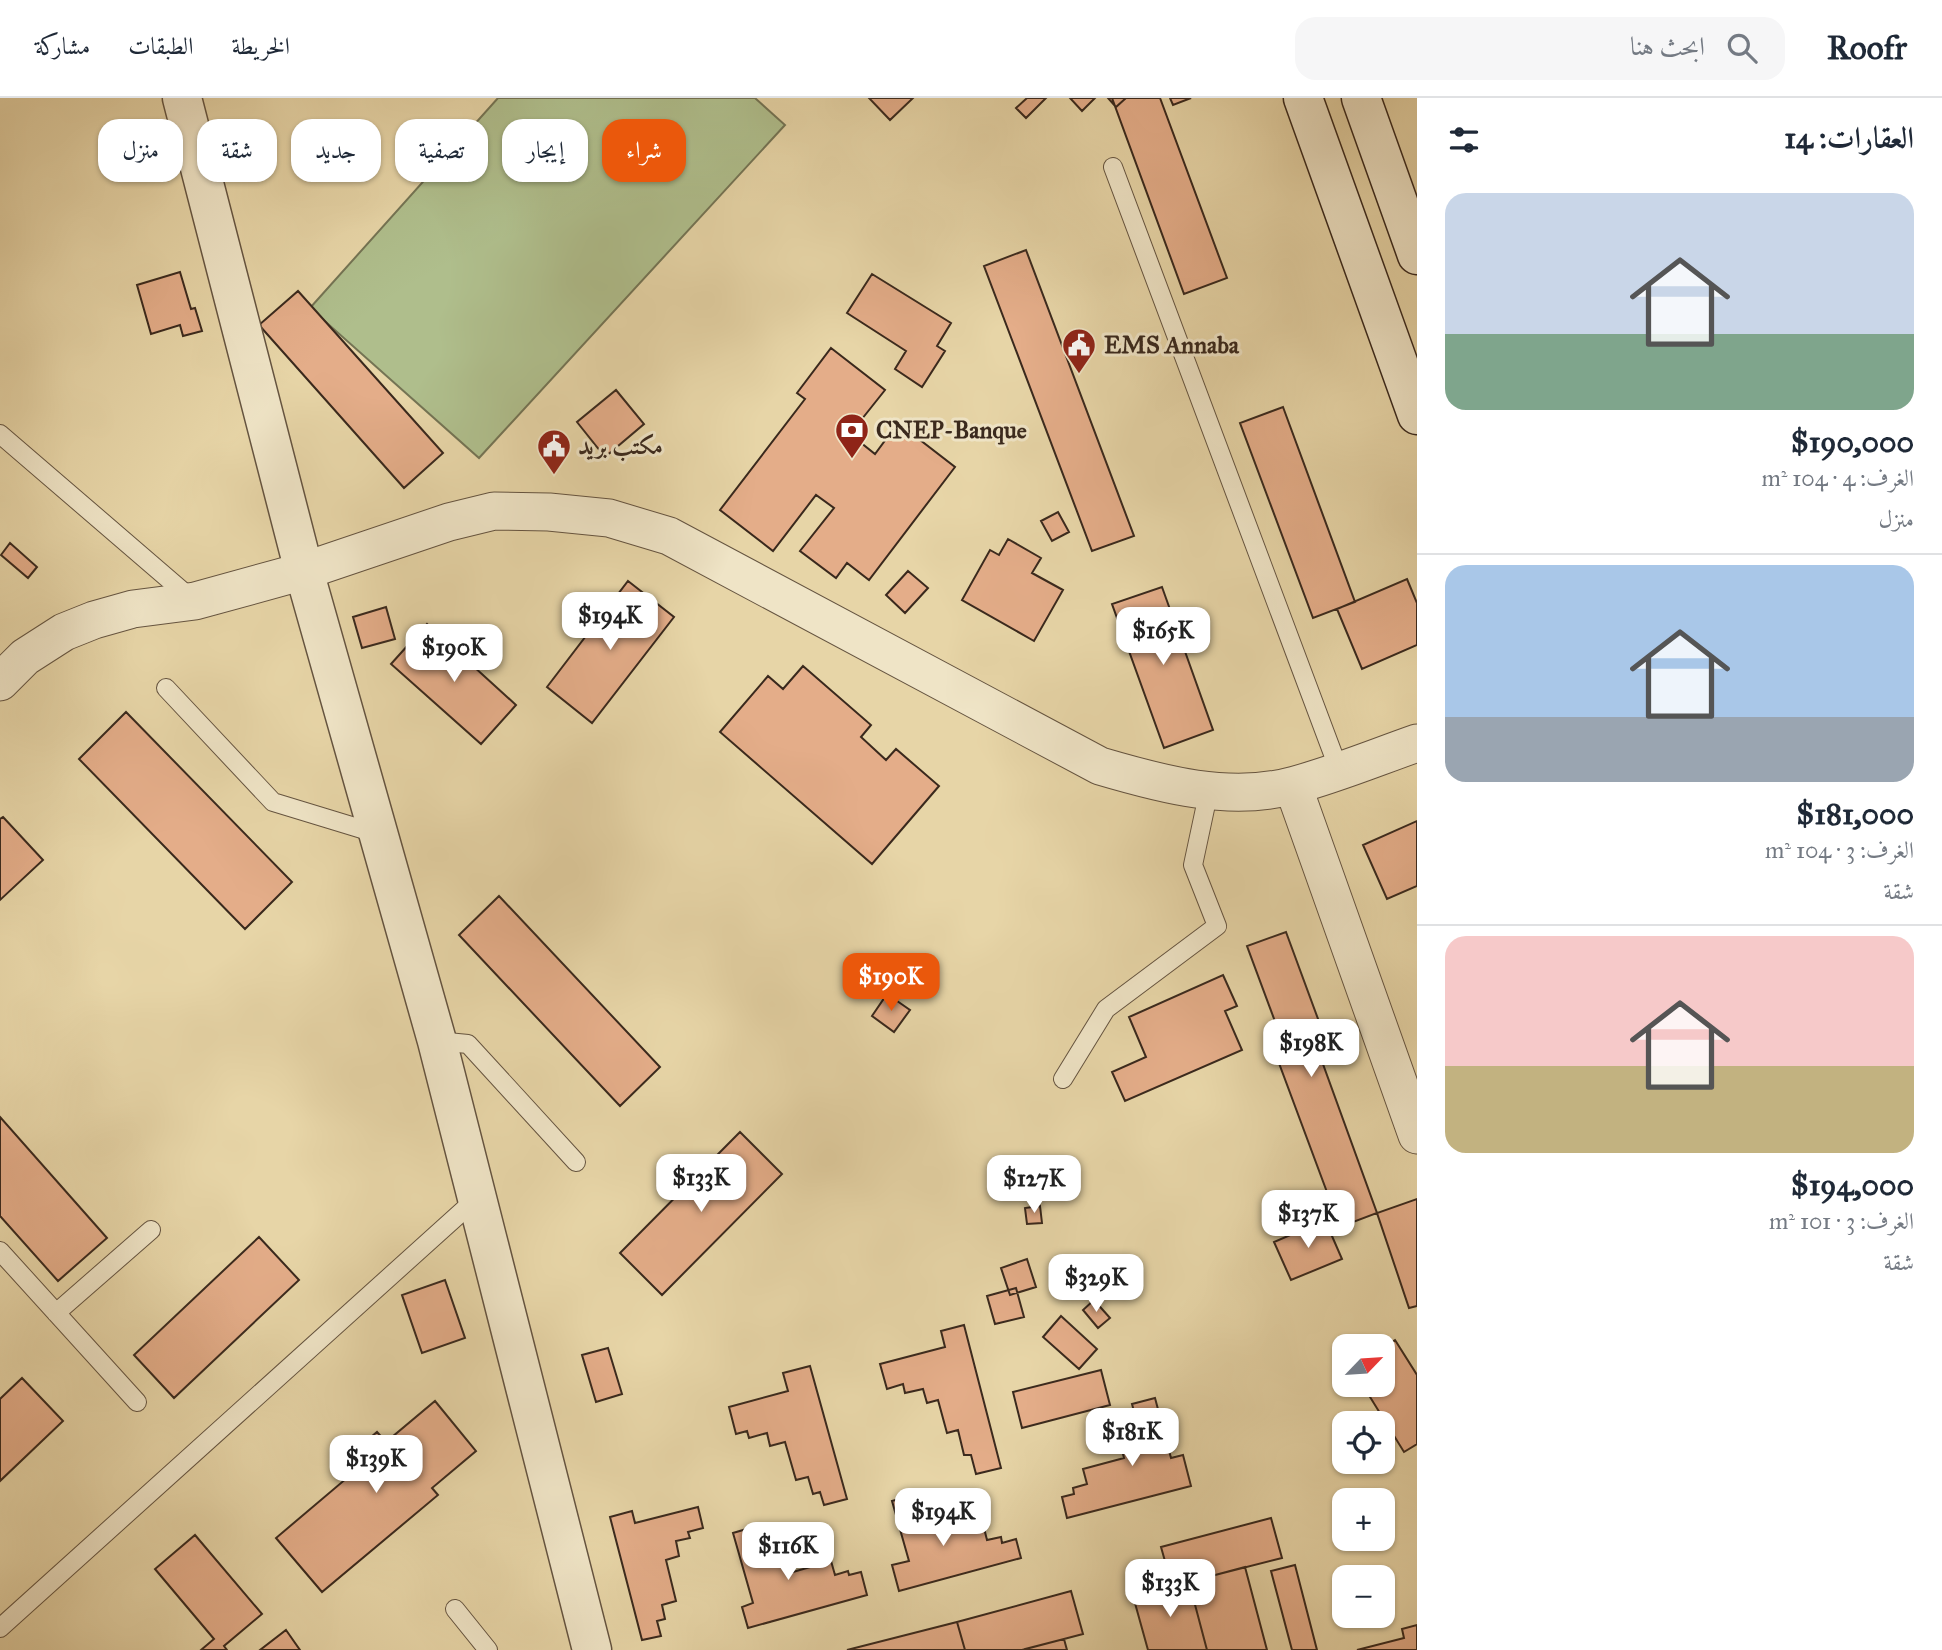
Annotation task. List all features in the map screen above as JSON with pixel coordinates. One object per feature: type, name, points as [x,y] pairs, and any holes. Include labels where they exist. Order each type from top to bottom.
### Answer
[{"type":"street","points":[[182,98],[304,571],[437,1041],[592,1650]]},
{"type":"street","points":[[1303,98],[1417,415]]},
{"type":"street","points":[[1361,98],[1417,255]]},
{"type":"street","points":[[0,682],[25,657],[64,632],[132,609],[195,601],[304,571],[449,522],[494,512],[549,512],[609,518],[669,536],[1100,765],[1177,787],[1239,792],[1293,786],[1417,743]]},
{"type":"street","points":[[1293,786],[1417,1135]]},
{"type":"lane","points":[[1113,167],[1339,770]]},
{"type":"lane","points":[[0,434],[195,601]]},
{"type":"lane","points":[[166,688],[273,803],[379,834]]},
{"type":"lane","points":[[1062,1079],[1106,1009],[1217,926],[1193,865],[1209,790]]},
{"type":"lane","points":[[437,1041],[468,1044],[576,1162]]},
{"type":"lane","points":[[0,1628],[477,1198]]},
{"type":"lane","points":[[56,1313],[151,1230]]},
{"type":"lane","points":[[4,1263],[56,1313],[137,1402]]},
{"type":"lane","points":[[455,1609],[488,1650]]},
{"type":"green space","points":[[498,98],[755,98],[785,125],[479,458],[310,308],[423,182],[488,182],[488,119],[479,119]]},
{"type":"building","points":[[869,98],[913,98],[890,120]]},
{"type":"building","points":[[1027,98],[1046,98],[1026,118],[1016,108]]},
{"type":"building","points":[[1070,98],[1095,98],[1082,111]]},
{"type":"building","points":[[1108,98],[1126,98],[1116,107]]},
{"type":"building","points":[[1112,98],[1160,98],[1227,278],[1184,294]]},
{"type":"building","points":[[1170,98],[1191,98],[1173,105]]},
{"type":"building","points":[[1026,250],[1134,536],[1092,551],[984,266]]},
{"type":"building","points":[[180,272],[191,309],[195,308],[202,331],[183,336],[180,325],[151,334],[137,285]]},
{"type":"building","points":[[872,274],[951,323],[937,346],[945,351],[922,387],[895,369],[906,351],[847,313]]},
{"type":"building","points":[[298,291],[443,453],[404,488],[259,325]]},
{"type":"building","name":"CNEP-Banque","points":[[831,348],[885,390],[850,434],[875,454],[898,423],[955,467],[869,580],[847,563],[836,578],[800,551],[834,508],[816,495],[773,551],[720,510],[805,399],[797,393]]},
{"type":"building","points":[[616,390],[644,424],[605,457],[577,422]]},
{"type":"building","points":[[1283,407],[1355,602],[1313,618],[1240,423]]},
{"type":"building","points":[[1058,512],[1069,532],[1052,541],[1041,521]]},
{"type":"building","points":[[1008,539],[1041,558],[1032,573],[1063,590],[1034,641],[962,600],[990,550],[999,555]]},
{"type":"building","points":[[10,543],[37,567],[28,578],[1,555]]},
{"type":"building","points":[[908,571],[928,588],[905,613],[886,595]]},
{"type":"building","points":[[1407,579],[1417,603],[1417,645],[1362,669],[1337,609]]},
{"type":"building","points":[[628,581],[674,617],[592,723],[547,687]]},
{"type":"building","points":[[1162,587],[1213,730],[1164,748],[1112,604]]},
{"type":"building","points":[[386,607],[395,639],[362,648],[353,617]]},
{"type":"building","points":[[427,624],[516,705],[481,744],[391,664]]},
{"type":"building","points":[[803,666],[871,725],[861,737],[886,760],[896,749],[939,786],[872,864],[720,732],[768,676],[783,689]]},
{"type":"building","points":[[126,712],[292,882],[245,929],[79,759]]},
{"type":"building","points":[[3,817],[43,860],[0,900],[0,819]]},
{"type":"building","points":[[1417,821],[1417,886],[1387,899],[1363,845]]},
{"type":"building","points":[[499,896],[660,1067],[620,1106],[459,935]]},
{"type":"building","points":[[1286,932],[1321,1027],[1311,1031],[1377,1213],[1340,1227],[1273,1047],[1283,1043],[1247,946]]},
{"type":"building","points":[[1223,975],[1237,1006],[1225,1011],[1242,1050],[1125,1101],[1112,1072],[1146,1057],[1129,1017]]},
{"type":"building","points":[[887,994],[910,1010],[894,1032],[872,1016]]},
{"type":"building","points":[[0,1117],[107,1238],[58,1281],[0,1216]]},
{"type":"building","points":[[740,1132],[782,1174],[662,1295],[620,1253]]},
{"type":"building","points":[[1417,1199],[1417,1306],[1409,1308],[1377,1213]]},
{"type":"building","points":[[1040,1206],[1042,1223],[1027,1224],[1025,1208]]},
{"type":"building","points":[[1325,1220],[1342,1259],[1291,1280],[1274,1242]]},
{"type":"building","points":[[259,1237],[299,1280],[174,1398],[134,1355]]},
{"type":"building","points":[[1027,1259],[1036,1287],[1010,1295],[1001,1268]]},
{"type":"building","points":[[445,1280],[465,1338],[422,1353],[402,1295]]},
{"type":"building","points":[[1016,1288],[1024,1317],[995,1324],[987,1296]]},
{"type":"building","points":[[1094,1300],[1110,1318],[1098,1328],[1083,1310]]},
{"type":"building","points":[[1061,1316],[1097,1349],[1079,1369],[1043,1337]]},
{"type":"building","points":[[964,1325],[1001,1468],[976,1474],[971,1455],[964,1455],[958,1430],[947,1433],[938,1400],[927,1403],[923,1389],[905,1393],[903,1384],[887,1389],[880,1364],[945,1347],[941,1331]]},
{"type":"building","points":[[1395,1340],[1417,1375],[1417,1444],[1404,1452],[1395,1437],[1395,1411],[1379,1411],[1370,1397],[1395,1397]]},
{"type":"building","points":[[608,1348],[622,1394],[596,1402],[582,1355]]},
{"type":"building","points":[[810,1366],[847,1499],[824,1505],[820,1492],[813,1494],[808,1477],[796,1480],[785,1442],[770,1446],[767,1433],[749,1438],[747,1431],[736,1434],[729,1407],[788,1391],[783,1373]]},
{"type":"building","points":[[1101,1370],[1110,1405],[1022,1428],[1013,1392]]},
{"type":"building","points":[[22,1378],[63,1421],[0,1481],[0,1399]]},
{"type":"building","points":[[1155,1398],[1171,1458],[1183,1455],[1191,1486],[1067,1518],[1062,1497],[1074,1494],[1073,1488],[1087,1484],[1083,1469],[1124,1458],[1120,1442],[1132,1438],[1127,1421],[1136,1419],[1132,1404]]},
{"type":"building","points":[[435,1401],[476,1451],[432,1488],[438,1495],[322,1592],[276,1538],[347,1478],[337,1466],[377,1432],[386,1442]]},
{"type":"building","points":[[914,1495],[918,1509],[923,1507],[927,1523],[940,1520],[944,1535],[983,1524],[987,1540],[1001,1537],[1002,1543],[1016,1539],[1021,1558],[899,1591],[892,1565],[909,1561],[892,1501]]},
{"type":"building","points":[[698,1507],[703,1528],[688,1532],[690,1538],[676,1541],[679,1556],[666,1560],[676,1601],[662,1605],[665,1619],[657,1621],[661,1636],[642,1640],[610,1517],[632,1511],[635,1523]]},
{"type":"building","points":[[1271,1518],[1282,1558],[1172,1586],[1161,1547]]},
{"type":"building","points":[[760,1525],[763,1539],[768,1537],[774,1559],[788,1555],[793,1572],[831,1561],[835,1575],[848,1571],[849,1575],[861,1572],[867,1595],[748,1628],[742,1607],[753,1603],[733,1533]]},
{"type":"building","points":[[195,1535],[262,1614],[224,1646],[227,1650],[201,1650],[214,1639],[155,1569]]},
{"type":"building","points":[[1295,1565],[1317,1650],[1292,1650],[1271,1571]]},
{"type":"building","points":[[1245,1567],[1267,1650],[1207,1650],[1189,1582]]},
{"type":"building","points":[[1189,1582],[1207,1650],[1148,1650],[1133,1596]]},
{"type":"building","points":[[1071,1591],[1083,1634],[1022,1650],[965,1650],[957,1622]]},
{"type":"building","points":[[957,1622],[965,1650],[847,1650]]},
{"type":"building","points":[[1417,1625],[1417,1650],[1357,1650],[1404,1638],[1402,1629]]},
{"type":"building","points":[[286,1630],[300,1650],[260,1650]]},
{"type":"building","points":[[1064,1639],[1067,1650],[1025,1650],[1025,1649]]},
{"type":"place","name":"EMS Annaba","points":[[1079,375]]},
{"type":"place","name":"CNEP-Banque","points":[[852,460]]},
{"type":"place","name":"مكتب بريد","points":[[554,476]]}]
